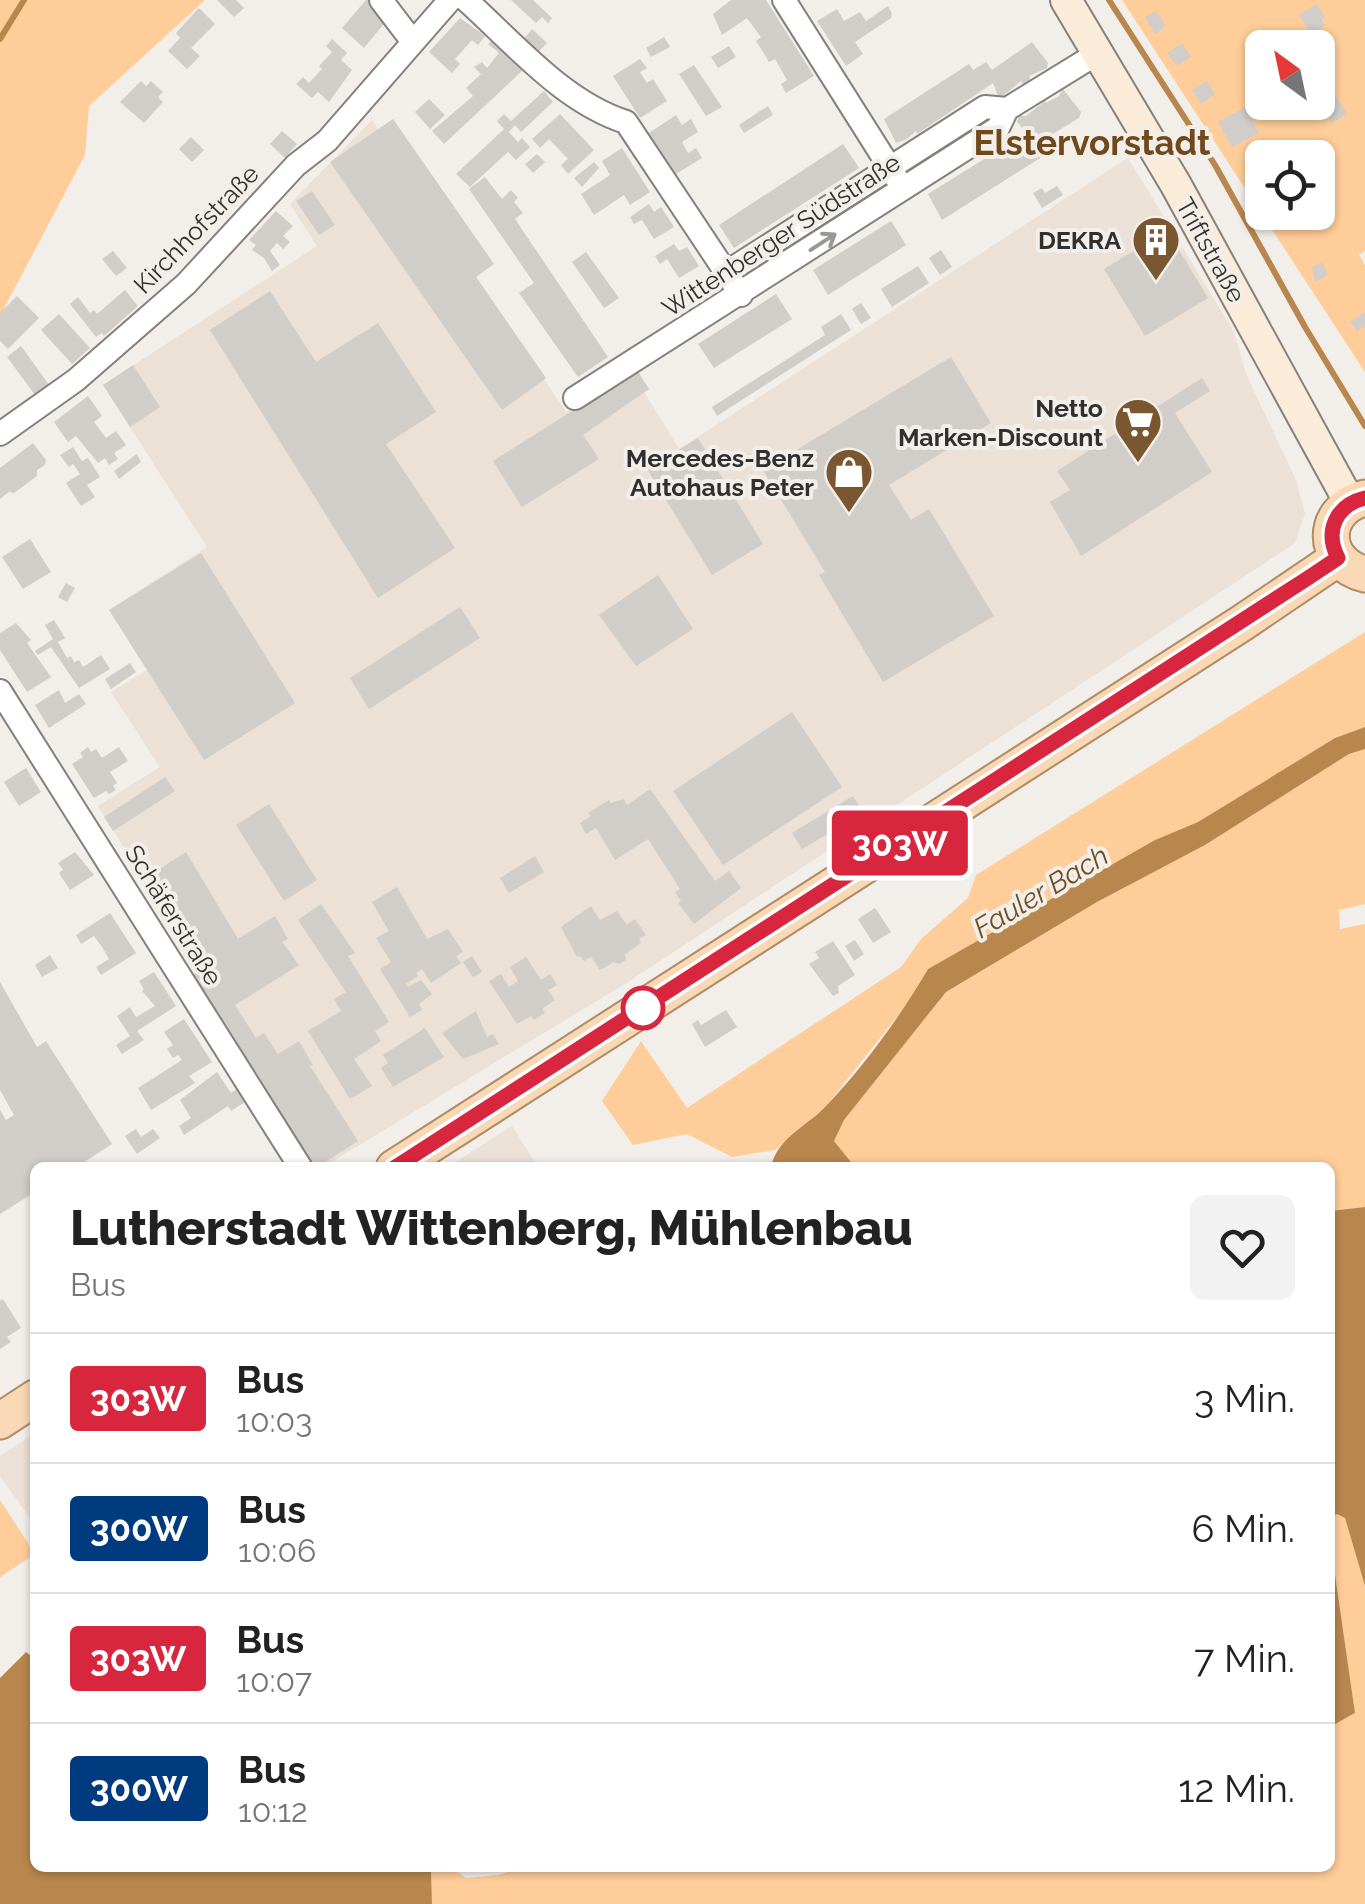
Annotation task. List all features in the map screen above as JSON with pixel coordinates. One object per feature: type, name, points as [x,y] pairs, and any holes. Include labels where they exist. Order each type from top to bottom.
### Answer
[{"type":"main road","name":"Triftstraße","points":[[1066,0],[1357,501]]},
{"type":"main road","points":[[403,1162],[1242,623],[1351,566],[1332,543],[1332,528],[1338,514],[1357,501]]},
{"type":"main road","points":[[0,1421],[30,1401]]},
{"type":"street","points":[[381,0],[412,42]]},
{"type":"street","name":"Kirchhofstraße","points":[[0,434],[76,380],[173,296],[296,164],[327,141],[450,0]]},
{"type":"street","points":[[466,0],[571,94],[603,115],[626,122],[741,295]]},
{"type":"street","points":[[784,0],[904,190]]},
{"type":"street","name":"Wittenberger Südstraße","points":[[724,274],[985,108],[1006,109],[1098,53]]},
{"type":"street","name":"Wittenberger Südstraße","points":[[576,398],[998,128],[1006,109]]},
{"type":"street","name":"Schäferstraße","points":[[0,692],[296,1162]]},
{"type":"shaded area","points":[[0,0],[205,0],[89,106],[85,155],[0,316]]},
{"type":"shaded area","points":[[1122,0],[1365,0],[1365,251],[1359,255],[1365,265],[1365,372],[1272,230],[1335,230],[1335,140],[1245,140],[1245,188]]},
{"type":"shaded area","points":[[372,120],[566,412],[632,372],[679,449],[1128,158],[1234,332],[1246,374],[1296,480],[1305,514],[1295,543],[628,982],[331,1162],[320,1162],[98,806],[160,767],[111,692],[147,670],[109,610],[207,547],[103,385],[317,246],[290,204]]},
{"type":"shaded area","points":[[1365,632],[1365,727],[1335,738],[1198,822],[1155,840],[928,969],[908,1003],[826,1106],[775,1150],[732,1157],[687,1134],[633,1145],[602,1101],[641,1041],[687,1108],[901,967],[921,939],[968,898],[976,875]]},
{"type":"shaded area","points":[[1365,727],[1365,749],[1349,754],[1205,845],[1097,902],[946,992],[844,1120],[834,1141],[851,1162],[772,1162],[786,1140],[826,1106],[867,1058],[928,969],[1155,840],[1198,822],[1335,738]]},
{"type":"shaded area","points":[[1365,749],[1365,904],[1339,910],[1340,929],[1365,924],[1365,1207],[1335,1210],[1335,1162],[851,1162],[834,1141],[844,1120],[946,992],[1097,902],[1205,845],[1349,754]]},
{"type":"shaded area","points":[[512,1126],[535,1162],[456,1162]]},
{"type":"shaded area","points":[[1365,1207],[1365,1586],[1345,1518],[1335,1515],[1335,1210]]},
{"type":"shaded area","points":[[30,1436],[30,1518],[0,1476],[0,1456]]},
{"type":"shaded area","points":[[0,1500],[30,1546],[30,1557],[0,1577]]},
{"type":"shaded area","points":[[1335,1515],[1345,1518],[1365,1586],[1365,1904],[432,1904],[431,1872],[458,1872],[466,1878],[507,1872],[1335,1872],[1335,1724],[1355,1713],[1335,1575]]},
{"type":"shaded area","points":[[1335,1575],[1355,1713],[1335,1724]]},
{"type":"shaded area","points":[[26,1652],[30,1655],[30,1872],[431,1872],[432,1904],[0,1904],[0,1678]]},
{"type":"building","points":[[217,0],[236,0],[244,8],[234,17]]},
{"type":"building","points":[[366,0],[374,0],[387,20],[364,48],[342,28]]},
{"type":"building","points":[[511,0],[533,0],[552,18],[548,23],[542,17],[536,23]]},
{"type":"building","points":[[731,0],[766,0],[814,76],[786,93],[781,84],[787,80],[775,59],[769,62],[756,41],[761,37],[747,18],[722,35],[713,14]]},
{"type":"building","points":[[1316,4],[1325,17],[1321,20],[1325,25],[1308,30],[1299,15]]},
{"type":"building","points":[[888,6],[891,18],[855,42],[863,54],[846,66],[817,21],[837,9],[844,21],[860,12],[866,21]]},
{"type":"building","points":[[199,8],[215,24],[191,48],[200,56],[187,69],[168,51],[180,38],[176,33]]},
{"type":"building","points":[[1156,11],[1166,26],[1155,34],[1145,17]]},
{"type":"building","points":[[460,18],[485,36],[478,45],[472,40],[455,59],[460,64],[452,73],[429,52]]},
{"type":"building","points":[[532,29],[547,43],[537,53],[523,40]]},
{"type":"building","points":[[495,37],[524,69],[444,144],[432,131],[473,96],[466,88],[481,74],[474,67],[482,62],[487,68],[499,53],[488,44]]},
{"type":"building","points":[[664,37],[670,47],[651,57],[646,48]]},
{"type":"building","points":[[332,39],[347,53],[341,60],[352,70],[329,102],[318,92],[312,98],[296,84],[303,77],[309,83],[322,69],[319,66],[332,52],[326,46]]},
{"type":"building","points":[[1032,42],[1048,63],[1047,68],[1029,76],[1031,80],[1023,85],[1021,81],[1003,96],[998,96],[993,83],[917,134],[916,131],[896,143],[884,119],[969,64],[973,70],[986,62],[992,70]]},
{"type":"building","points":[[1182,43],[1191,57],[1177,66],[1167,53]]},
{"type":"building","points":[[729,46],[736,57],[718,68],[711,57]]},
{"type":"building","points":[[640,59],[647,68],[640,72],[647,83],[653,79],[667,101],[640,118],[613,76]]},
{"type":"building","points":[[694,65],[722,107],[706,116],[679,74]]},
{"type":"building","points":[[141,81],[146,86],[151,81],[163,92],[158,97],[163,102],[144,123],[120,102]]},
{"type":"building","points":[[1207,81],[1215,94],[1201,104],[1192,90]]},
{"type":"building","points":[[1063,89],[1081,112],[1079,118],[1038,143],[1045,155],[942,220],[928,194],[989,156],[987,153],[996,148],[998,151],[1026,132],[1017,122],[1019,116],[1026,116],[1059,96]]},
{"type":"building","points":[[544,91],[553,102],[521,132],[515,125],[509,132],[530,147],[516,160],[508,152],[470,187],[456,174],[504,129],[497,121],[504,114],[511,121]]},
{"type":"building","points":[[1335,95],[1347,114],[1332,123],[1330,120],[1335,120]]},
{"type":"building","points":[[429,99],[445,115],[430,129],[415,112]]},
{"type":"building","points":[[768,106],[773,115],[744,133],[739,125]]},
{"type":"building","points":[[1245,107],[1245,120],[1252,120],[1259,133],[1232,147],[1218,122]]},
{"type":"building","points":[[560,114],[594,150],[568,174],[561,165],[568,159],[549,139],[540,148],[532,139]]},
{"type":"building","points":[[676,115],[682,125],[691,119],[698,132],[682,142],[688,153],[696,148],[702,158],[676,174],[649,133]]},
{"type":"building","points":[[393,119],[494,264],[476,277],[546,378],[502,410],[330,162]]},
{"type":"building","points":[[282,131],[297,144],[285,158],[270,144]]},
{"type":"building","points":[[191,137],[204,150],[192,162],[179,149]]},
{"type":"building","points":[[843,144],[859,168],[734,248],[719,225]]},
{"type":"building","points":[[622,148],[650,192],[630,205],[624,195],[594,215],[581,194],[610,175],[602,161]]},
{"type":"building","points":[[537,154],[545,162],[533,173],[525,164]]},
{"type":"building","points":[[594,162],[599,168],[582,187],[574,178]]},
{"type":"building","points":[[485,177],[502,199],[511,190],[518,198],[514,202],[523,213],[515,219],[608,357],[578,377],[519,293],[534,283],[469,189]]},
{"type":"building","points":[[1057,186],[1063,195],[1042,208],[1033,193],[1042,188],[1045,193]]},
{"type":"building","points":[[312,191],[335,225],[319,235],[296,201]]},
{"type":"building","points":[[649,204],[654,212],[661,207],[674,227],[654,239],[642,220],[634,224],[630,217]]},
{"type":"building","points":[[276,211],[293,226],[283,236],[290,242],[283,249],[277,243],[270,251],[280,265],[272,271],[264,258],[252,250],[256,245],[249,240]]},
{"type":"building","points":[[891,221],[906,245],[828,295],[813,270]]},
{"type":"building","name":"DEKRA","points":[[1175,243],[1208,298],[1145,336],[1104,269],[1140,247],[1148,261]]},
{"type":"building","points":[[674,244],[679,251],[687,247],[699,266],[679,278],[667,259],[660,264],[655,256]]},
{"type":"building","points":[[941,250],[952,267],[940,275],[929,258]]},
{"type":"building","points":[[113,251],[127,268],[116,276],[102,259]]},
{"type":"building","points":[[586,252],[619,298],[604,308],[572,262]]},
{"type":"building","points":[[1322,262],[1328,275],[1315,282],[1312,267]]},
{"type":"building","points":[[918,266],[929,283],[892,307],[881,289]]},
{"type":"building","points":[[696,279],[706,292],[690,303],[681,290]]},
{"type":"building","points":[[125,290],[138,306],[104,336],[102,333],[96,337],[70,304],[78,297],[90,313],[94,310],[97,314]]},
{"type":"building","points":[[270,291],[316,362],[378,323],[436,412],[386,444],[455,548],[378,598],[210,330]]},
{"type":"building","points":[[776,294],[792,319],[714,368],[698,344]]},
{"type":"building","points":[[17,296],[39,318],[8,349],[0,341],[0,313]]},
{"type":"building","points":[[861,303],[871,318],[861,324],[852,309]]},
{"type":"building","points":[[1365,312],[1365,326],[1357,331],[1350,322]]},
{"type":"building","points":[[59,314],[90,348],[72,364],[41,330]]},
{"type":"building","points":[[841,314],[851,330],[717,416],[712,407],[825,335],[821,327]]},
{"type":"building","points":[[21,346],[52,389],[38,399],[7,357]]},
{"type":"building","name":"Mercedes-Benz Autohaus Peter","points":[[951,357],[991,423],[889,485],[911,520],[929,509],[994,616],[883,682],[819,575],[825,572],[763,470]]},
{"type":"building","points":[[133,365],[160,407],[130,427],[103,385]]},
{"type":"building","points":[[637,370],[649,389],[583,435],[599,459],[522,507],[493,461]]},
{"type":"building","name":"Netto Marken-Discount","points":[[1202,378],[1210,391],[1175,413],[1212,472],[1081,556],[1050,502],[1070,490],[1057,471]]},
{"type":"building","points":[[88,396],[102,416],[94,422],[106,438],[116,431],[126,445],[114,453],[118,459],[109,465],[105,458],[98,463],[76,436],[68,442],[54,422]]},
{"type":"building","points":[[698,438],[763,544],[712,575],[647,469]]},
{"type":"building","points":[[33,443],[46,460],[45,465],[37,470],[37,476],[0,499],[0,468]]},
{"type":"building","points":[[73,447],[82,461],[88,458],[100,477],[87,485],[95,497],[81,506],[66,483],[80,474],[60,455]]},
{"type":"building","points":[[137,454],[141,462],[119,479],[114,471]]},
{"type":"building","points":[[30,539],[51,572],[23,589],[2,557]]},
{"type":"building","points":[[201,553],[295,703],[204,760],[109,610]]},
{"type":"building","points":[[658,575],[693,629],[636,666],[599,615]]},
{"type":"building","points":[[66,583],[75,588],[67,602],[58,597]]},
{"type":"building","points":[[460,607],[480,638],[369,709],[350,678]]},
{"type":"building","points":[[54,620],[65,638],[58,642],[67,658],[79,660],[83,667],[101,655],[110,669],[79,688],[51,647],[38,655],[35,651],[53,639],[45,625]]},
{"type":"building","points":[[16,623],[31,640],[27,643],[51,677],[27,692],[0,650],[0,633]]},
{"type":"building","points":[[130,663],[136,672],[111,689],[105,679]]},
{"type":"building","points":[[59,690],[65,703],[79,694],[86,704],[49,728],[35,705]]},
{"type":"building","points":[[792,712],[842,787],[723,865],[673,791]]},
{"type":"building","points":[[88,747],[91,752],[96,749],[102,758],[119,747],[128,761],[110,772],[117,783],[113,786],[116,790],[109,794],[106,791],[94,798],[72,764],[83,757],[80,753]]},
{"type":"building","points":[[26,768],[41,792],[19,806],[4,782]]},
{"type":"building","points":[[165,777],[175,791],[113,831],[104,817]]},
{"type":"building","points":[[650,789],[715,881],[729,871],[741,888],[694,924],[678,903],[681,901],[675,892],[680,889],[648,839],[615,860],[596,828],[586,834],[580,823],[609,800],[611,803],[624,799],[627,805]]},
{"type":"building","points":[[853,796],[863,812],[856,816],[860,823],[840,835],[836,829],[802,849],[792,833]]},
{"type":"building","points":[[269,804],[317,880],[284,901],[236,825]]},
{"type":"building","points":[[75,852],[94,875],[70,890],[59,873],[63,870],[58,863]]},
{"type":"building","points":[[186,852],[238,939],[275,916],[288,939],[282,942],[299,965],[235,1005],[256,1038],[264,1033],[278,1054],[299,1041],[313,1065],[310,1066],[358,1141],[325,1162],[307,1162],[192,978],[198,967],[144,879]]},
{"type":"building","points":[[535,856],[544,872],[509,893],[500,878]]},
{"type":"building","points":[[397,887],[427,939],[448,929],[463,952],[456,956],[461,963],[431,983],[422,969],[406,984],[408,987],[421,980],[432,994],[419,1004],[422,1010],[410,1017],[380,969],[391,962],[376,938],[389,931],[372,902]]},
{"type":"building","points":[[321,904],[355,953],[348,956],[389,1022],[375,1031],[381,1041],[354,1059],[372,1086],[350,1099],[308,1031],[341,1011],[334,999],[346,992],[298,920]]},
{"type":"building","points":[[591,906],[600,920],[617,911],[627,925],[635,919],[646,935],[625,954],[626,960],[600,970],[591,957],[584,961],[577,957],[561,927]]},
{"type":"building","points":[[875,908],[891,932],[873,943],[858,919]]},
{"type":"building","points":[[110,913],[136,953],[101,975],[96,967],[109,959],[102,947],[94,936],[81,944],[76,935]]},
{"type":"building","points":[[855,940],[864,954],[854,961],[845,946]]},
{"type":"building","points":[[833,941],[855,975],[838,986],[839,993],[833,996],[809,964],[819,958],[815,952]]},
{"type":"building","points":[[50,955],[58,968],[42,977],[35,965]]},
{"type":"building","points":[[472,956],[482,972],[473,977],[463,962]]},
{"type":"building","points":[[526,957],[541,980],[550,974],[557,985],[548,990],[555,1000],[534,1020],[531,1016],[517,1024],[489,981],[501,974],[509,987],[518,981],[510,967]]},
{"type":"building","points":[[154,972],[176,1006],[137,1031],[144,1040],[122,1054],[116,1045],[130,1036],[117,1016],[130,1007],[136,1017],[155,1006],[139,981]]},
{"type":"building","points":[[0,982],[37,1047],[46,1041],[112,1144],[84,1162],[30,1162],[30,1195],[0,1214],[0,1110],[6,1120],[14,1115],[0,1090]]},
{"type":"building","points":[[726,1010],[737,1027],[705,1047],[692,1024],[698,1020],[701,1025]]},
{"type":"building","points":[[476,1011],[487,1037],[493,1034],[499,1044],[463,1059],[442,1033]]},
{"type":"building","points":[[184,1019],[212,1062],[189,1076],[195,1083],[151,1110],[138,1088],[182,1060],[178,1055],[173,1058],[167,1049],[173,1045],[164,1032]]},
{"type":"building","points":[[425,1028],[444,1057],[393,1087],[381,1068],[388,1063],[383,1055]]},
{"type":"building","points":[[217,1072],[231,1093],[242,1085],[250,1099],[231,1111],[228,1106],[184,1135],[179,1126],[191,1118],[180,1100]]},
{"type":"building","points":[[136,1129],[141,1137],[153,1129],[160,1138],[137,1154],[125,1136]]},
{"type":"building","points":[[3,1299],[21,1328],[7,1337],[11,1342],[0,1349],[0,1301]]},
{"type":"waterway","points":[[0,39],[24,0]]},
{"type":"waterway","name":"Fauler Bach","points":[[1109,0],[1215,165],[1365,426]]},
{"type":"bus line","name":"303W","points":[[403,1162],[1338,558],[1331,536],[1338,514],[1350,503],[1365,498]]},
{"type":"place","name":"DEKRA","points":[[1156,282]]},
{"type":"place","name":"Netto Marken-Discount","points":[[1138,464]]},
{"type":"place","name":"Mercedes-Benz Autohaus Peter","points":[[849,514]]},
{"type":"district","name":"Elstervorstadt","points":[[1092,142]]}]
